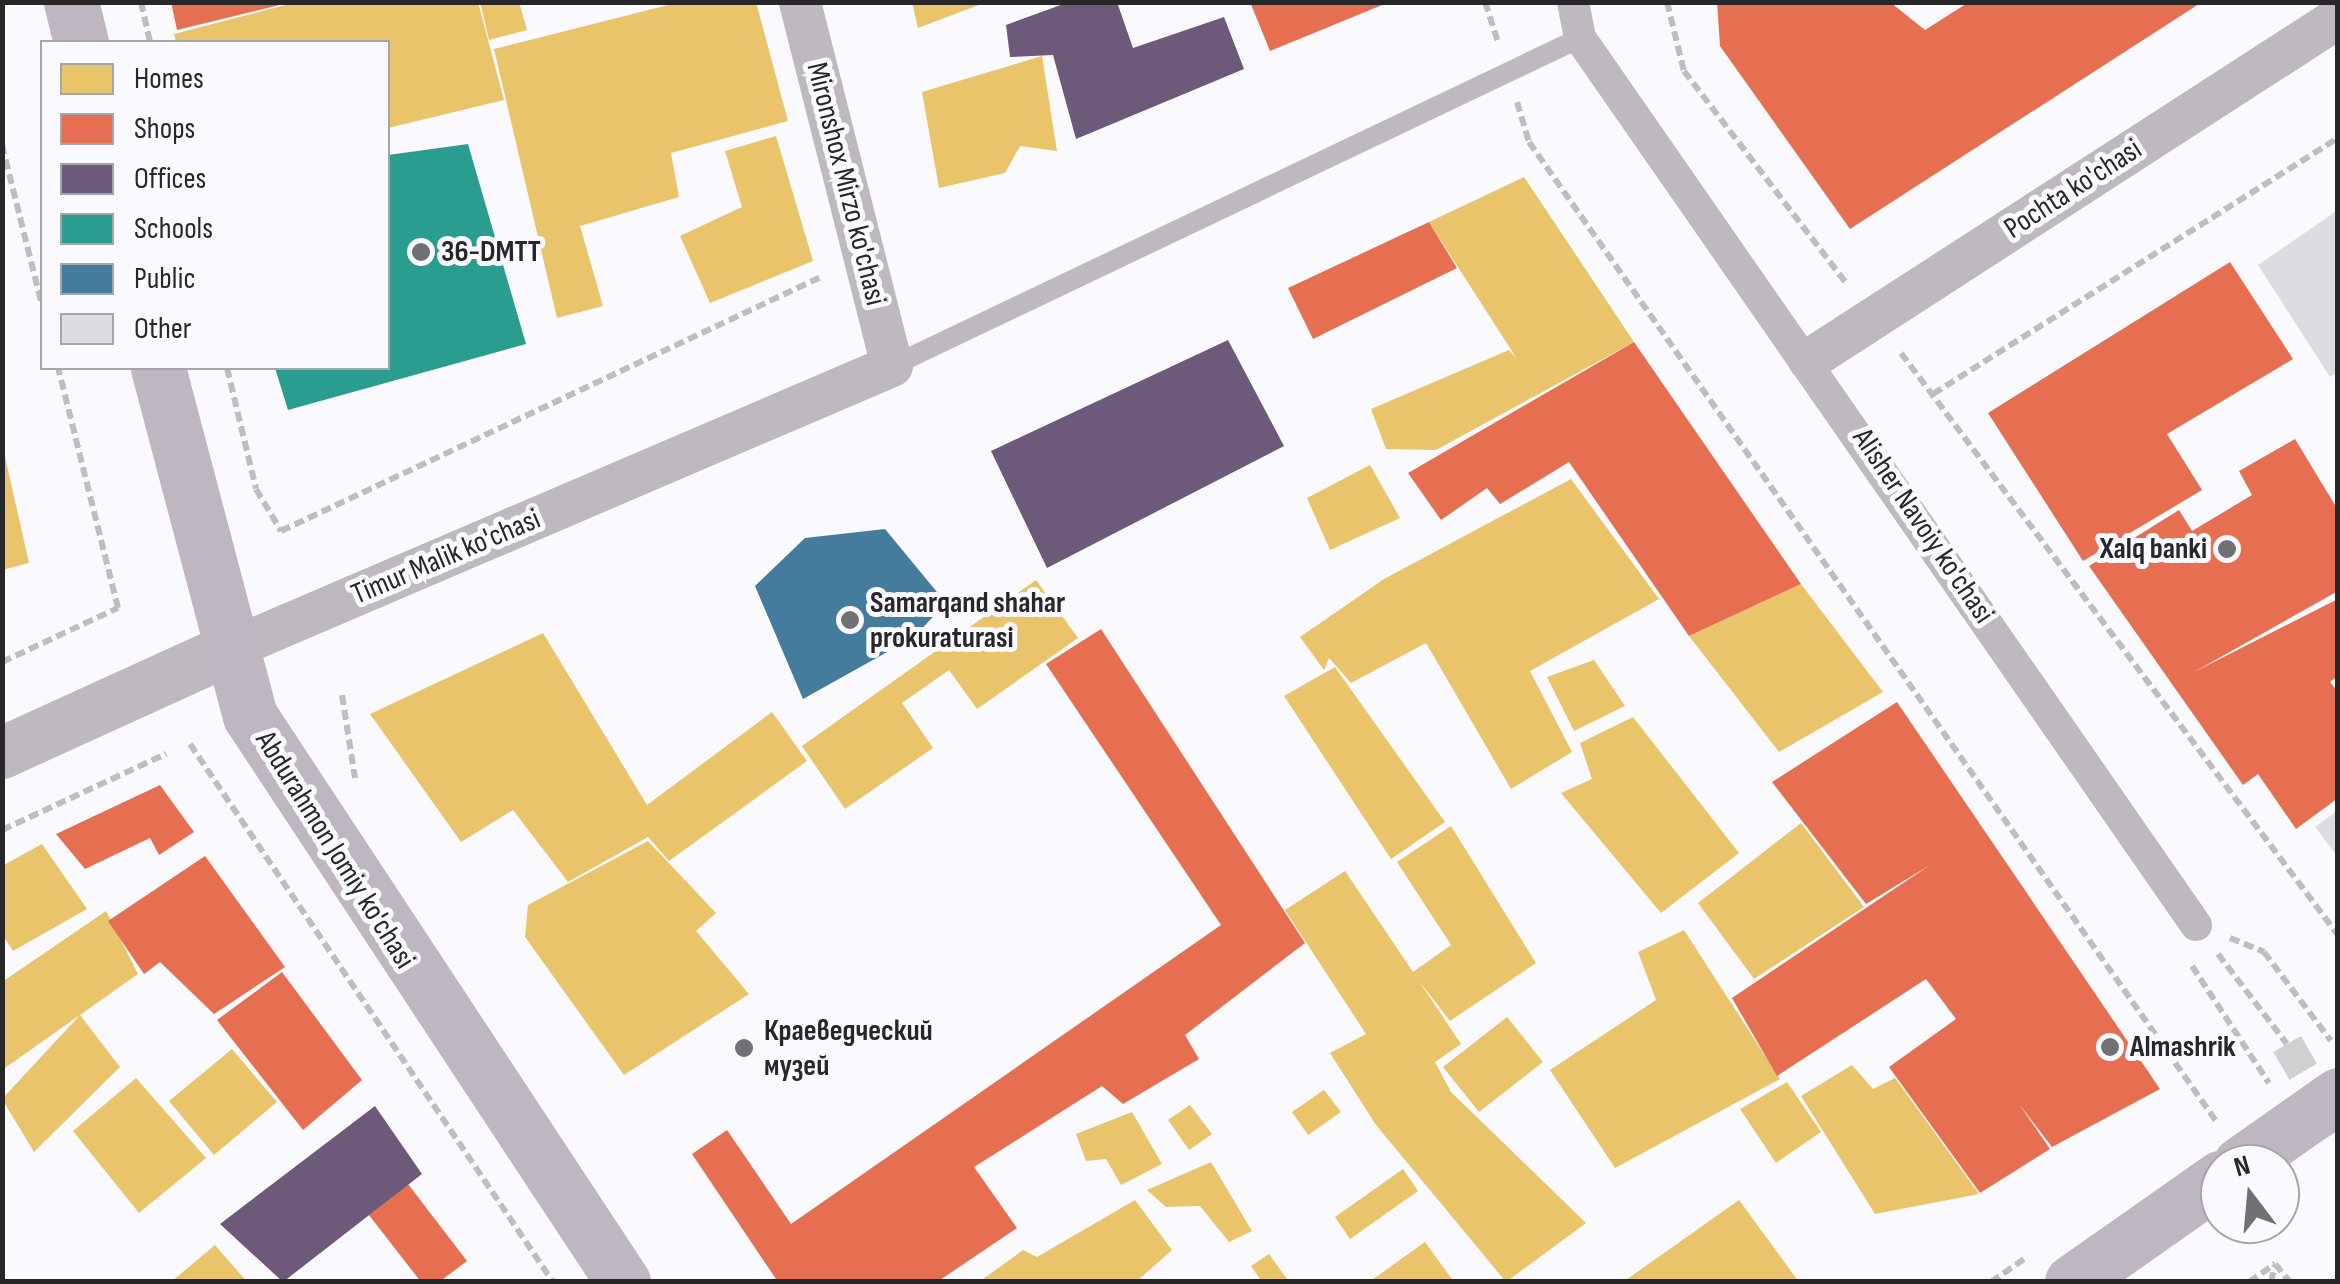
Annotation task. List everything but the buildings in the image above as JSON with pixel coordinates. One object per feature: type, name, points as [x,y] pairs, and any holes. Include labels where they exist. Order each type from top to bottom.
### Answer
[{"type":"main road","points":[[71,2],[80,40]]},
{"type":"main road","name":"Abdurahmon Jomiy ko'chasi","points":[[158,370],[226,651],[250,716],[369,909],[623,1282]]},
{"type":"main road","points":[[2228,1143],[2338,1095]]},
{"type":"main road","points":[[2072,1282],[2200,1192]]},
{"type":"street","name":"Mironshox Mirzo ko'chasi","points":[[800,2],[892,366]]},
{"type":"street","name":"Alisher Navoiy ko'chasi","points":[[1573,2],[1580,38],[1809,360],[2196,924]]},
{"type":"street","name":"Pochta ko'chasi","points":[[1809,360],[2338,18]]},
{"type":"street","name":"Timur Malik ko'chasi","points":[[2,752],[226,651],[892,366]]},
{"type":"lane","points":[[892,366],[1580,38]]},
{"type":"path","points":[[140,2],[150,40]]},
{"type":"path","points":[[1667,2],[1684,71],[1933,394],[2338,935]]},
{"type":"path","points":[[1933,394],[2338,138]]},
{"type":"path","points":[[1529,142],[2228,1143]]},
{"type":"path","points":[[2,145],[40,298]]},
{"type":"path","points":[[227,370],[256,489],[281,531],[864,256]]},
{"type":"path","points":[[2,662],[118,608],[58,370]]},
{"type":"path","points":[[190,744],[553,1282]]},
{"type":"path","points":[[2,830],[166,754]]},
{"type":"path","points":[[2196,924],[2264,952],[2331,1040]]},
{"type":"path","points":[[2196,924],[2287,1044]]},
{"type":"path","points":[[2196,924],[2191,974],[2270,1084]]},
{"type":"path","points":[[2249,1282],[2275,1264]]},
{"type":"path","points":[[2272,1282],[2275,1264]]},
{"type":"path","points":[[2275,1264],[2290,1282]]},
{"type":"tunnel","points":[[2287,1044],[2338,1131]]},
{"type":"place","name":"36-DMTT","points":[[421,252]]},
{"type":"place","name":"Xalq banki","points":[[2227,549]]},
{"type":"place","name":"Samarqand shahar prokuraturasi","points":[[850,620]]},
{"type":"place","name":"Almashrik","points":[[2110,1047]]},
{"type":"place","name":"Краеведческий музей","points":[[744,1048]]}]
